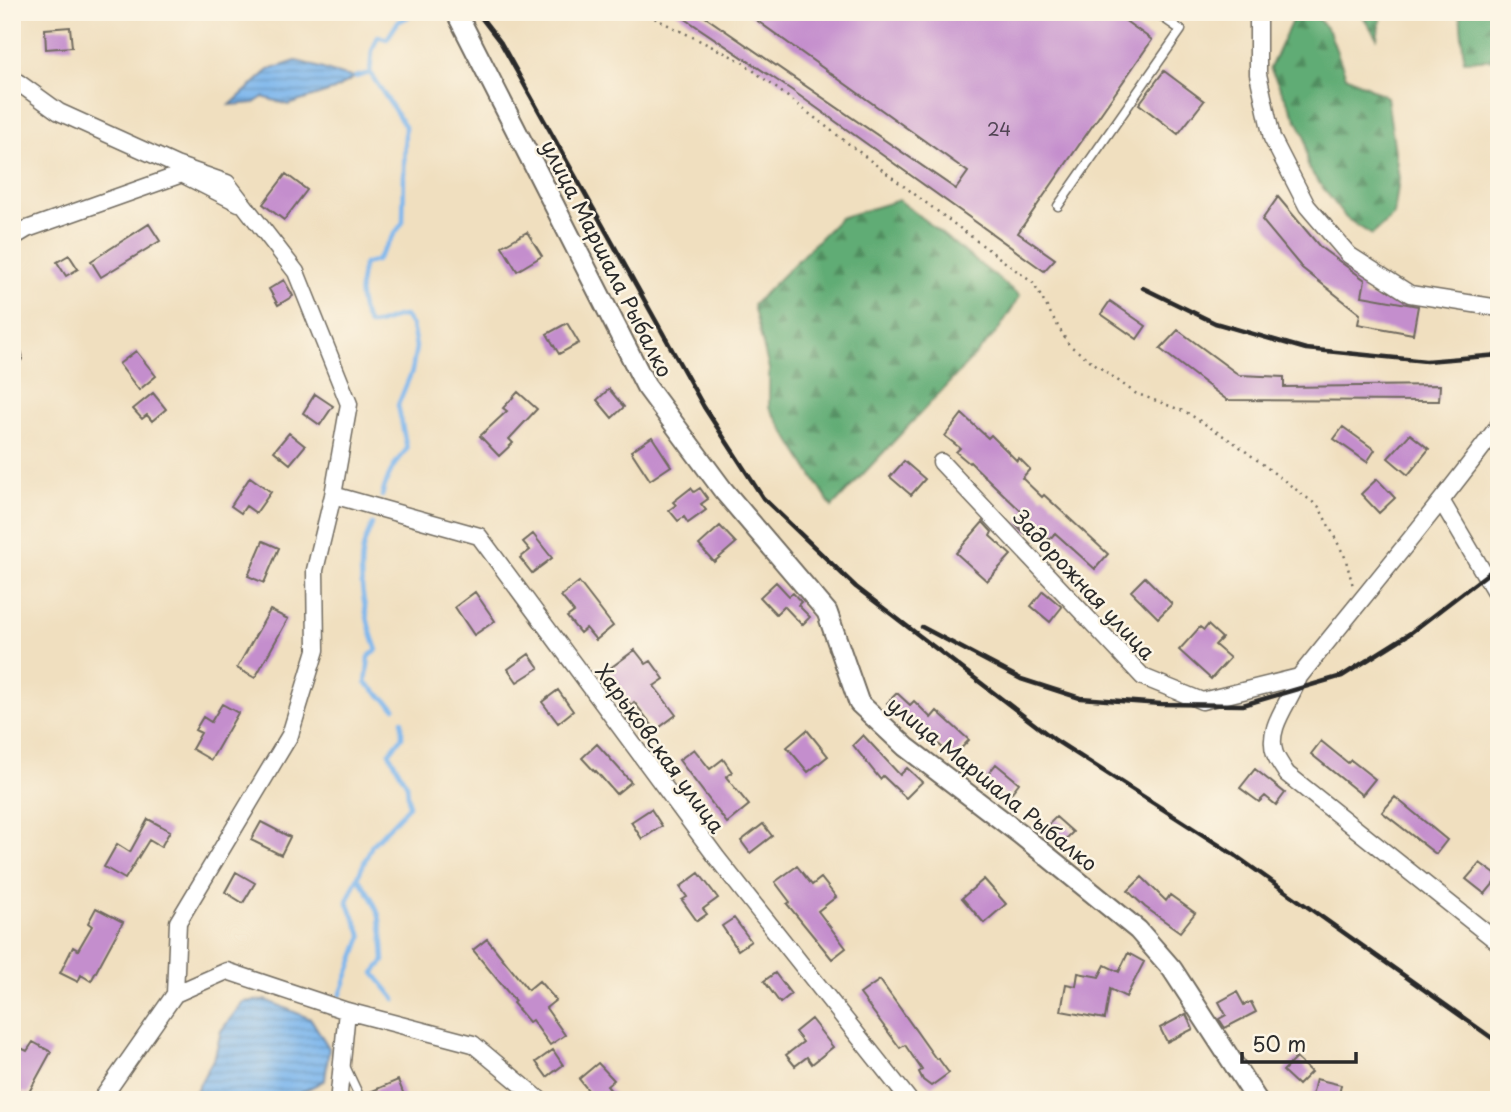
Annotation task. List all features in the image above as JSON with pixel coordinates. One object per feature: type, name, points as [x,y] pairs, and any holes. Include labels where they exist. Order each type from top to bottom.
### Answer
[{"type":"street","name":"улица Маршала Рыбалко","points":[[456,12],[646,386],[723,491],[827,612],[859,703],[906,747],[1020,834],[1138,930],[1172,969],[1257,1100]]},
{"type":"street","points":[[1258,12],[1258,74],[1272,138],[1307,206],[1349,255],[1410,294],[1499,308]]},
{"type":"street","points":[[12,78],[59,112],[176,165],[227,183],[296,272],[349,404],[333,495],[315,569],[316,650],[290,735],[178,922],[175,994]]},
{"type":"street","points":[[12,238],[27,229],[182,174],[247,207]]},
{"type":"street","points":[[1499,425],[1442,502],[1299,677],[1294,691],[1280,713],[1274,752],[1287,774],[1499,943]]},
{"type":"street","name":"Задорожная улица","points":[[941,463],[1143,677],[1202,701],[1299,677]]},
{"type":"street","name":"Харьковская улица","points":[[333,495],[479,536],[717,858],[909,1100]]},
{"type":"street","points":[[1442,502],[1495,592],[1499,589]]},
{"type":"street","points":[[101,1100],[175,994],[227,971],[348,1011],[473,1044],[540,1100]]},
{"type":"street","points":[[340,1100],[348,1011]]},
{"type":"lane","points":[[1058,206],[1181,30],[1155,12]]},
{"type":"lane","points":[[342,1060],[361,1100]]},
{"type":"path","points":[[642,12],[741,61],[1033,283],[1069,345],[1135,393],[1186,412],[1216,431],[1319,507],[1345,557],[1358,604]]},
{"type":"green space","points":[[1296,12],[1312,12],[1329,31],[1346,76],[1387,97],[1399,179],[1394,215],[1372,235],[1346,218],[1308,168],[1305,136],[1270,68]]},
{"type":"green space","points":[[1360,12],[1382,12],[1377,38]]},
{"type":"green space","points":[[1460,12],[1499,12],[1499,59],[1464,61]]},
{"type":"green space","points":[[899,200],[1020,296],[997,332],[832,507],[769,407],[769,369],[753,305],[840,218]]},
{"type":"water","points":[[296,61],[355,77],[334,90],[288,105],[263,97],[254,103],[230,105],[269,70]]},
{"type":"water","points":[[266,1000],[311,1019],[329,1048],[325,1080],[287,1100],[191,1100],[215,1056],[221,1031],[243,1002]]},
{"type":"building","points":[[675,12],[698,12],[956,189],[968,172],[745,12],[1113,12],[1152,40],[1018,233],[1055,259],[1044,271],[793,91]]},
{"type":"building","points":[[70,27],[72,47],[46,49],[45,29]]},
{"type":"building","points":[[1164,71],[1204,101],[1178,134],[1139,104]]},
{"type":"building","points":[[286,174],[307,190],[284,220],[263,204]]},
{"type":"building","points":[[1278,197],[1320,247],[1365,280],[1362,296],[1418,306],[1413,334],[1358,324],[1360,314],[1302,268],[1262,220]]},
{"type":"building","points":[[149,224],[160,241],[101,277],[91,261]]},
{"type":"building","points":[[527,232],[542,256],[517,271],[502,246]]},
{"type":"building","points":[[69,255],[78,269],[66,276],[57,262]]},
{"type":"building","points":[[284,280],[293,296],[278,305],[269,289]]},
{"type":"building","points":[[1110,301],[1146,326],[1137,339],[1101,314]]},
{"type":"building","points":[[567,323],[579,343],[559,354],[547,334]]},
{"type":"building","points":[[1178,330],[1239,375],[1284,377],[1284,387],[1440,385],[1439,401],[1227,400],[1160,349]]},
{"type":"building","points":[[136,351],[156,376],[139,390],[119,364]]},
{"type":"building","points":[[609,389],[624,407],[612,418],[597,400]]},
{"type":"building","points":[[518,392],[537,409],[509,439],[513,443],[499,456],[480,436],[507,411],[503,408]]},
{"type":"building","points":[[153,393],[166,409],[152,421],[147,415],[142,419],[133,409]]},
{"type":"building","points":[[315,394],[333,406],[320,425],[303,413]]},
{"type":"building","points":[[962,414],[988,438],[991,435],[1017,461],[1019,458],[1030,469],[1022,478],[1108,554],[1095,569],[1055,533],[1049,540],[1033,526],[1026,534],[1016,525],[1025,515],[956,452],[960,448],[945,436]]},
{"type":"building","points":[[1343,427],[1375,450],[1367,462],[1334,439]]},
{"type":"building","points":[[289,433],[305,446],[290,464],[274,451]]},
{"type":"building","points":[[1410,434],[1429,449],[1408,475],[1388,458]]},
{"type":"building","points":[[652,437],[671,466],[650,480],[631,451]]},
{"type":"building","points":[[904,461],[925,479],[911,495],[890,477]]},
{"type":"building","points":[[250,477],[271,492],[256,513],[246,506],[241,513],[231,506]]},
{"type":"building","points":[[1377,479],[1395,498],[1379,513],[1361,494]]},
{"type":"building","points":[[691,488],[694,492],[700,488],[708,499],[701,504],[706,510],[688,523],[684,517],[678,521],[669,510],[676,505],[673,502]]},
{"type":"building","points":[[983,522],[992,532],[990,536],[1011,555],[987,581],[956,553]]},
{"type":"building","points":[[720,526],[736,543],[714,562],[699,545]]},
{"type":"building","points":[[533,534],[552,558],[532,573],[520,558],[530,550],[523,542]]},
{"type":"building","points":[[263,541],[279,548],[264,583],[248,576]]},
{"type":"building","points":[[1145,577],[1172,604],[1158,618],[1131,591]]},
{"type":"building","points":[[579,582],[613,626],[596,640],[586,628],[580,633],[567,617],[574,612],[561,596]]},
{"type":"building","points":[[776,582],[789,596],[793,593],[801,602],[798,605],[810,617],[802,625],[784,606],[776,614],[760,597]]},
{"type":"building","points":[[1043,591],[1062,607],[1050,622],[1031,606]]},
{"type":"building","points":[[475,592],[495,621],[474,635],[455,607]]},
{"type":"building","points":[[270,610],[288,619],[255,678],[237,668]]},
{"type":"building","points":[[1208,625],[1222,638],[1215,645],[1230,658],[1211,679],[1179,650],[1200,627],[1204,630]]},
{"type":"building","points":[[635,650],[646,664],[651,661],[664,679],[654,686],[676,715],[656,730],[634,702],[631,705],[605,672]]},
{"type":"building","points":[[529,654],[539,668],[517,682],[508,669]]},
{"type":"building","points":[[558,690],[573,711],[558,723],[542,702]]},
{"type":"building","points":[[897,693],[910,705],[914,701],[931,718],[937,711],[969,740],[953,757],[916,724],[912,727],[887,703]]},
{"type":"building","points":[[222,704],[238,713],[211,760],[192,749],[201,733],[195,730],[203,717],[211,722]]},
{"type":"building","points":[[807,730],[828,756],[808,772],[787,747]]},
{"type":"building","points":[[863,735],[900,775],[907,768],[922,782],[906,798],[883,776],[880,779],[853,745]]},
{"type":"building","points":[[1321,741],[1348,763],[1351,760],[1375,779],[1362,795],[1311,754]]},
{"type":"building","points":[[597,744],[631,782],[616,794],[582,758]]},
{"type":"building","points":[[694,749],[710,769],[723,759],[732,772],[726,777],[749,805],[727,823],[679,760]]},
{"type":"building","points":[[996,764],[1019,783],[1008,797],[985,778]]},
{"type":"building","points":[[1255,769],[1285,793],[1276,805],[1265,796],[1259,802],[1240,788]]},
{"type":"building","points":[[1395,797],[1447,840],[1436,854],[1382,812]]},
{"type":"building","points":[[651,809],[662,826],[642,839],[631,822]]},
{"type":"building","points":[[1056,817],[1073,832],[1062,843],[1045,828]]},
{"type":"building","points":[[148,819],[170,831],[161,847],[149,840],[125,879],[104,867],[117,844],[130,852]]},
{"type":"building","points":[[261,822],[290,837],[281,855],[251,840]]},
{"type":"building","points":[[763,824],[772,836],[750,853],[741,841]]},
{"type":"building","points":[[1480,863],[1499,877],[1485,894],[1466,879]]},
{"type":"building","points":[[797,866],[812,885],[821,878],[836,897],[818,911],[846,948],[832,959],[787,904],[790,902],[775,882]]},
{"type":"building","points":[[236,872],[255,883],[243,903],[225,892]]},
{"type":"building","points":[[699,873],[718,898],[703,909],[707,914],[697,921],[682,900],[687,897],[680,887]]},
{"type":"building","points":[[1142,877],[1166,901],[1170,895],[1195,913],[1180,932],[1128,891]]},
{"type":"building","points":[[984,879],[1006,904],[984,923],[962,898]]},
{"type":"building","points":[[96,908],[123,922],[91,981],[81,975],[78,982],[60,973],[73,947],[78,950],[92,926],[88,923]]},
{"type":"building","points":[[734,918],[751,941],[738,950],[722,926]]},
{"type":"building","points":[[487,939],[528,990],[539,981],[556,1000],[546,1008],[565,1035],[550,1045],[532,1020],[529,1022],[513,1003],[515,1001],[473,950]]},
{"type":"building","points":[[1128,953],[1144,962],[1126,997],[1110,989],[1105,1019],[1061,1011],[1066,984],[1076,986],[1078,973],[1099,977],[1105,965],[1119,972]]},
{"type":"building","points":[[775,973],[791,994],[780,1003],[764,981]]},
{"type":"building","points":[[880,980],[949,1073],[931,1086],[923,1080],[919,1072],[922,1070],[905,1045],[900,1048],[860,994]]},
{"type":"building","points":[[1237,992],[1244,1005],[1251,1002],[1256,1012],[1225,1028],[1219,1019],[1226,1015],[1219,1002]]},
{"type":"building","points":[[1186,1014],[1193,1029],[1167,1042],[1160,1028]]},
{"type":"building","points":[[811,1019],[833,1047],[812,1064],[807,1057],[795,1066],[786,1055],[803,1042],[795,1032]]},
{"type":"building","points":[[33,1042],[51,1052],[28,1094],[23,1092],[18,1100],[12,1100],[12,1064],[21,1048],[27,1051]]},
{"type":"building","points":[[553,1050],[563,1065],[547,1077],[536,1062]]},
{"type":"building","points":[[1296,1058],[1311,1072],[1298,1085],[1283,1071]]},
{"type":"building","points":[[598,1063],[614,1080],[607,1086],[619,1100],[596,1100],[579,1079]]},
{"type":"building","points":[[1316,1079],[1341,1085],[1338,1100],[1311,1100]]},
{"type":"building","points":[[398,1080],[406,1100],[367,1100],[365,1094]]},
{"type":"waterway","points":[[370,73],[372,51],[378,36],[387,39],[398,22],[408,17]]},
{"type":"waterway","points":[[355,77],[370,73],[405,126],[403,222],[376,261],[364,264],[360,288],[362,310],[369,325],[405,316],[412,326],[416,347],[412,371],[398,405],[407,449],[391,471],[382,496]]},
{"type":"waterway","points":[[372,524],[364,545],[361,570],[366,612],[377,650],[369,656],[366,683],[395,708]]},
{"type":"waterway","points":[[340,996],[362,936],[347,901],[372,845],[409,806],[407,785],[389,753],[402,737],[402,721]]},
{"type":"waterway","points":[[358,878],[372,899],[381,926],[384,961],[374,973],[395,999]]},
{"type":"railway","points":[[477,12],[501,43],[704,407],[763,498],[856,587],[1055,740],[1236,856],[1499,1043]]},
{"type":"railway","points":[[1143,288],[1215,323],[1306,349],[1426,361],[1499,355]]},
{"type":"railway","points":[[922,627],[1021,679],[1080,698],[1161,704],[1243,705],[1342,676],[1409,634],[1499,565]]}]
